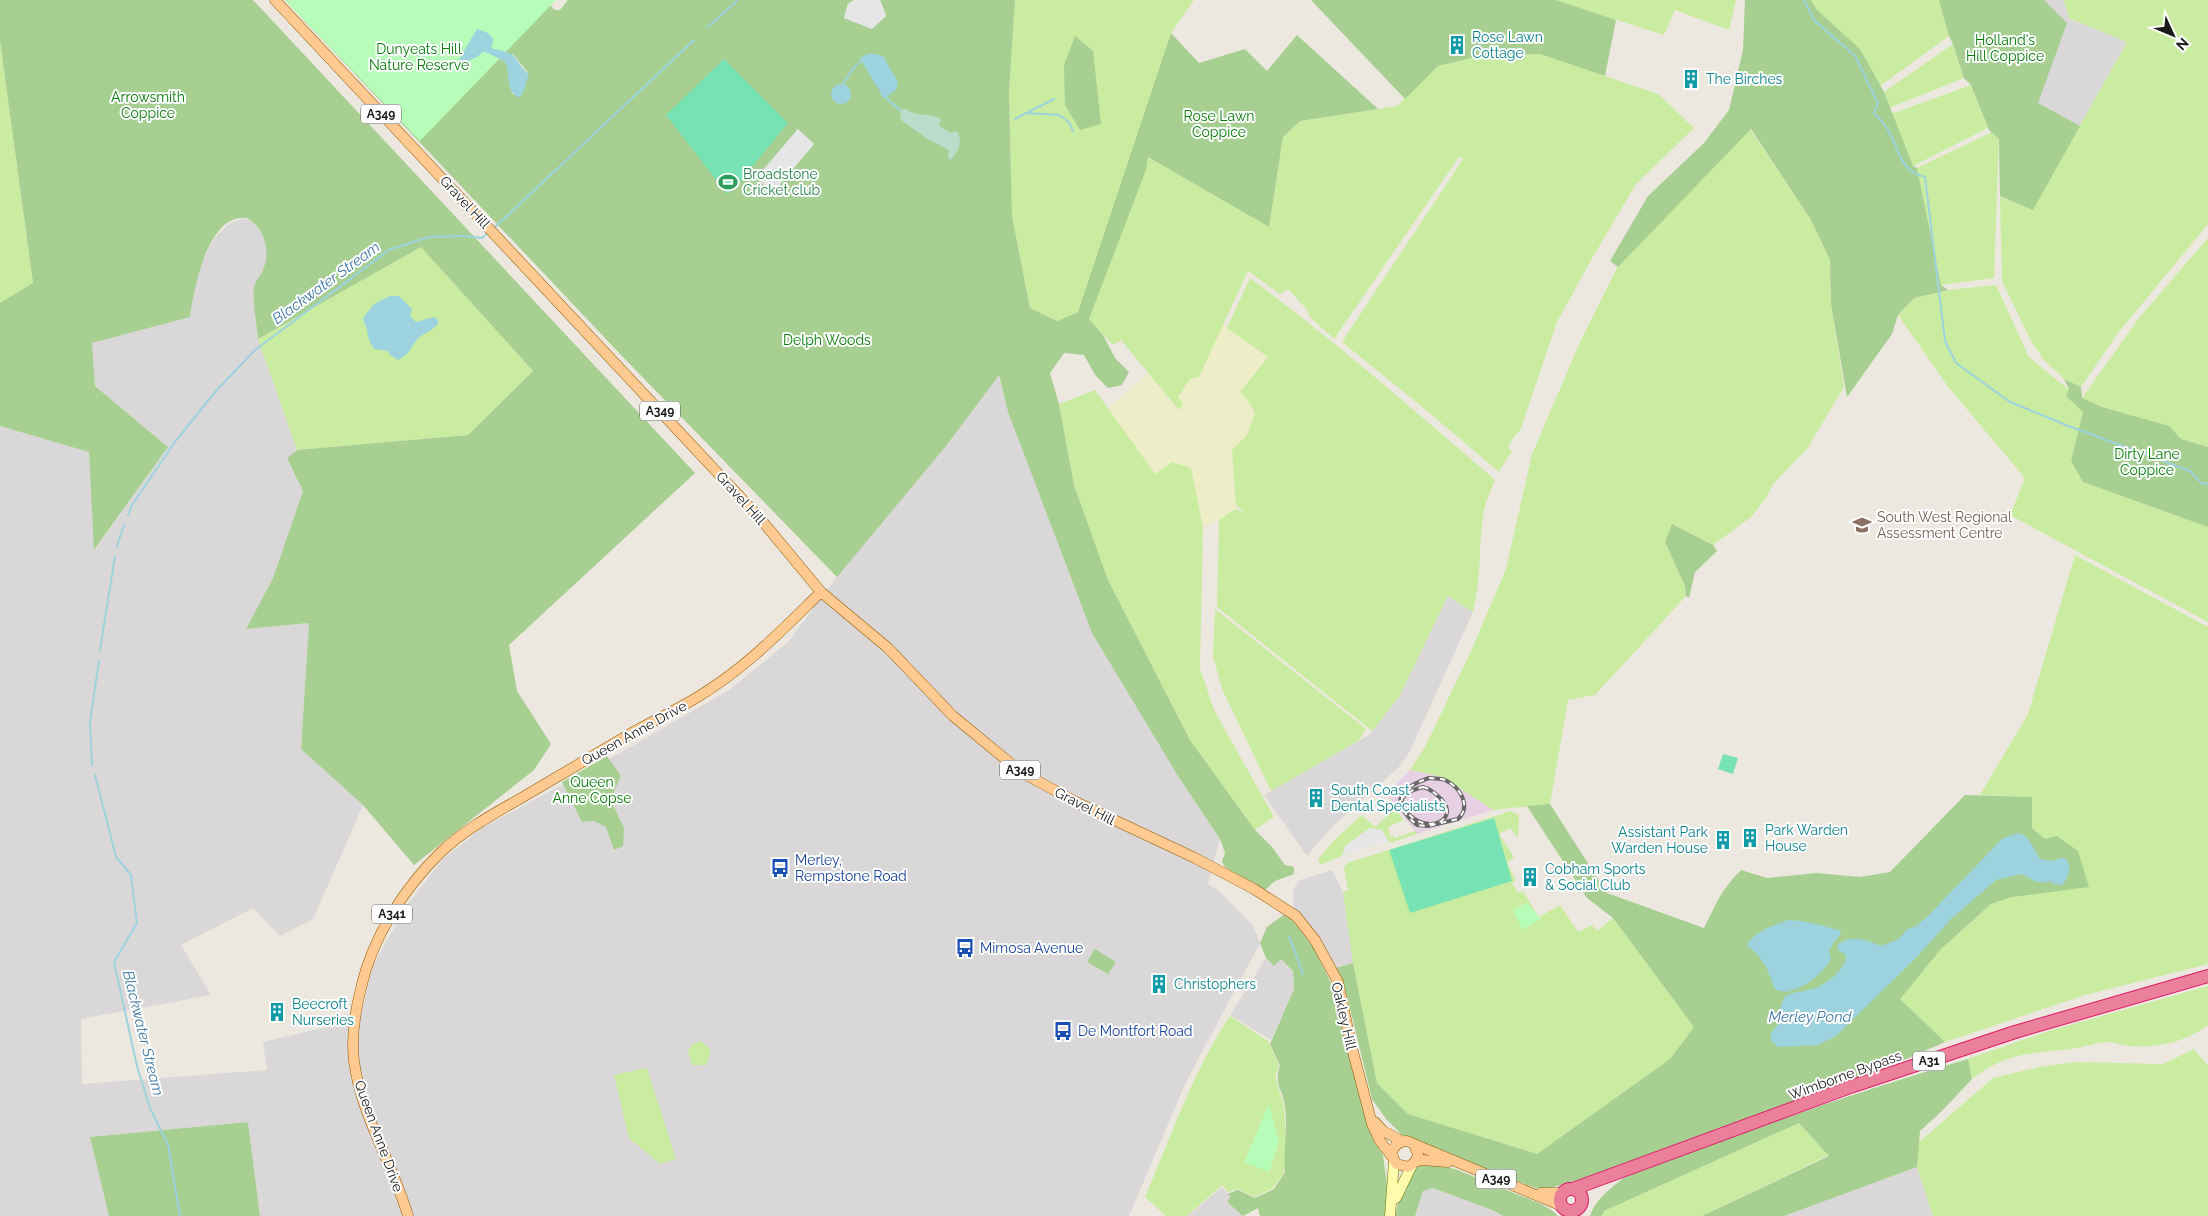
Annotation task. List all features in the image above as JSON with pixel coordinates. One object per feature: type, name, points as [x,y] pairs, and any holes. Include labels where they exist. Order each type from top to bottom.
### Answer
[{"type":"highway","name":"Wimborne Bypass","points":[[1565,1202],[1609,1177],[1853,1086],[2016,1032],[2208,976]]},
{"type":"highway","name":"Wimborne Bypass","points":[[1580,1209],[1596,1186],[1609,1177]]},
{"type":"highway","points":[[1581,1194],[1580,1209],[1573,1211],[1565,1202],[1581,1194]]},
{"type":"main road","name":"Gravel Hill","points":[[275,0],[758,516],[821,592],[888,648],[953,716],[1022,772],[1076,802],[1195,858],[1278,903]]},
{"type":"main road","name":"Queen Anne Drive","points":[[408,1216],[360,1089],[354,1061],[353,1036],[359,996],[370,959],[378,939],[400,902],[427,866],[464,833],[580,763],[696,698],[734,673],[761,651],[821,592]]},
{"type":"main road","name":"Oakley Hill","points":[[1278,903],[1302,923],[1315,940],[1338,982],[1352,1048],[1371,1117],[1380,1141],[1394,1160]]},
{"type":"main road","points":[[1371,1117],[1383,1131],[1402,1141],[1414,1144],[1418,1151],[1398,1190],[1390,1216]]},
{"type":"main road","points":[[1390,1216],[1393,1149],[1402,1141]]},
{"type":"main road","name":"A349","points":[[1414,1144],[1532,1192],[1565,1202]]},
{"type":"main road","points":[[1394,1160],[1400,1166],[1413,1164]]},
{"type":"main road","name":"A349","points":[[1413,1164],[1421,1160],[1431,1160],[1461,1164]]},
{"type":"shaded area","points":[[854,0],[880,0],[886,16],[872,29],[844,18],[848,4]]},
{"type":"shaded area","name":"Holland's Hill Coppice","points":[[1939,0],[2064,0],[2069,19],[2127,41],[2033,210],[2000,196],[1999,139],[1989,130],[1971,84],[1964,78]]},
{"type":"shaded area","points":[[798,129],[814,144],[773,192],[756,178]]},
{"type":"shaded area","points":[[244,218],[255,224],[265,239],[268,256],[263,271],[254,286],[258,339],[297,450],[287,458],[303,491],[273,578],[246,629],[309,623],[301,749],[363,805],[313,919],[280,936],[253,908],[181,945],[211,995],[81,1019],[82,1084],[267,1070],[263,1042],[360,1019],[373,965],[407,905],[443,859],[483,827],[594,768],[729,690],[788,642],[837,577],[946,446],[998,374],[1008,412],[1092,633],[1178,776],[1220,839],[1208,884],[1219,891],[1253,925],[1260,943],[1186,1082],[1129,1216],[260,1216],[248,1122],[90,1137],[109,1216],[0,1216],[0,426],[89,452],[95,550],[168,447],[95,386],[92,343],[190,317],[196,280],[214,238],[230,223]]},
{"type":"shaded area","points":[[1448,596],[1473,612],[1409,753],[1398,768],[1331,828],[1307,856],[1264,795],[1369,735],[1399,697]]},
{"type":"shaded area","points":[[1410,770],[1443,777],[1493,810],[1417,834],[1389,797],[1391,789]]},
{"type":"shaded area","points":[[1370,828],[1382,830],[1390,843],[1373,845],[1342,856],[1345,846]]},
{"type":"shaded area","points":[[1332,870],[1343,892],[1353,963],[1336,968],[1303,916],[1294,908],[1293,894],[1294,888],[1300,880]]},
{"type":"shaded area","points":[[1266,958],[1269,963],[1281,959],[1293,971],[1294,989],[1271,1040],[1230,1015]]},
{"type":"shaded area","points":[[1917,1167],[1933,1216],[1784,1216]]},
{"type":"shaded area","points":[[1222,1187],[1227,1194],[1232,1196],[1227,1202],[1243,1216],[1188,1216]]},
{"type":"shaded area","points":[[1433,1188],[1503,1216],[1415,1216],[1423,1191]]},
{"type":"green space","name":"Arrowsmith Coppice","points":[[0,0],[253,0],[695,473],[509,645],[517,691],[551,744],[534,770],[414,865],[363,805],[301,749],[309,623],[246,629],[273,578],[303,491],[287,458],[297,450],[468,435],[533,371],[421,247],[258,339],[254,293],[255,285],[265,263],[265,241],[258,228],[247,218],[233,220],[222,228],[212,240],[205,255],[199,272],[190,317],[92,343],[95,386],[168,447],[94,550],[89,452],[0,426],[0,303],[33,283],[0,41]]},
{"type":"green space","name":"Delph Woods","points":[[285,0],[544,0],[555,10],[560,10],[568,0],[854,0],[848,4],[844,18],[872,28],[886,16],[880,0],[1015,0],[1009,92],[1012,216],[1030,308],[1057,321],[1078,312],[1171,33],[1199,63],[1245,49],[1267,71],[1297,35],[1378,109],[1300,121],[1283,137],[1269,227],[1148,157],[1146,170],[1089,319],[1103,335],[1115,358],[1129,372],[1122,385],[1108,388],[1095,375],[1084,355],[1064,353],[1050,373],[1059,404],[1074,485],[1108,580],[1190,740],[1255,830],[1272,847],[1285,865],[1294,867],[1294,874],[1275,881],[1264,891],[1257,889],[1224,866],[1222,861],[1225,853],[1220,839],[1178,776],[1092,633],[1008,412],[999,375],[946,446],[837,577],[621,355]],"holes":[[[513,54],[529,74],[513,95],[506,61],[499,59]],[[797,129],[814,144],[773,192]]]},
{"type":"green space","name":"Dunyeats Hill Nature Reserve","points":[[285,0],[556,0],[420,141]]},
{"type":"green space","points":[[1015,0],[1194,0],[1171,33],[1078,312],[1057,321],[1030,308],[1012,216],[1009,92]]},
{"type":"green space","points":[[1311,0],[1556,0],[1616,20],[1605,76],[1540,54],[1480,56],[1438,66],[1405,99]]},
{"type":"green space","points":[[1554,0],[1736,0],[1729,30],[1675,10],[1664,35]]},
{"type":"green space","points":[[1745,0],[1811,0],[1817,10],[1860,49],[1884,92],[1913,166],[1917,168],[1941,285],[1948,290],[1914,298],[1898,315],[1892,334],[1847,397],[1831,304],[1830,260],[1811,220],[1751,129],[1618,267],[1610,261],[1648,196],[1704,143],[1729,110],[1743,50]]},
{"type":"green space","points":[[1811,0],[1939,0],[1949,36],[1880,86],[1860,49],[1817,10]]},
{"type":"green space","name":"Holland's Hill Coppice","points":[[1939,0],[2044,0],[2067,23],[2038,103],[2080,126],[2033,210],[2000,196],[1999,139],[1989,130],[1971,85],[1964,78]]},
{"type":"green space","points":[[2064,0],[2208,0],[2208,224],[2118,333],[2081,387],[2064,379],[2043,359],[2031,341],[2002,281],[2000,197],[2033,209],[2127,42],[2069,18]]},
{"type":"green space","points":[[1075,36],[1093,51],[1101,124],[1080,130],[1065,105],[1064,65]]},
{"type":"green space","points":[[0,41],[33,284],[0,303]]},
{"type":"green space","points":[[1953,44],[1964,78],[1889,108],[1884,92]]},
{"type":"green space","points":[[1540,54],[1658,94],[1694,128],[1636,184],[1590,262],[1557,322],[1520,431],[1515,435],[1508,447],[1512,451],[1499,472],[1342,342],[1463,159],[1459,157],[1334,339],[1309,316],[1307,310],[1288,289],[1280,294],[1248,271],[1199,377],[1190,379],[1178,397],[1183,404],[1179,410],[1121,340],[1113,345],[1085,315],[1148,157],[1269,227],[1283,137],[1300,121],[1397,106],[1438,66],[1480,56]]},
{"type":"green space","points":[[724,59],[788,123],[733,190],[727,194],[666,115]]},
{"type":"green space","points":[[1971,85],[1988,128],[1913,166],[1891,114]]},
{"type":"green space","points":[[906,109],[914,113],[941,119],[939,125],[945,130],[949,132],[957,131],[960,138],[959,146],[951,160],[948,157],[949,150],[929,140],[901,120],[900,110]]},
{"type":"green space","points":[[1750,129],[1811,220],[1830,260],[1831,304],[1844,387],[1807,449],[1773,484],[1766,498],[1751,517],[1713,545],[1672,524],[1665,542],[1685,586],[1686,596],[1595,695],[1568,700],[1550,804],[1493,810],[1443,777],[1410,770],[1425,747],[1472,649],[1506,569],[1532,454],[1580,342],[1618,266]]},
{"type":"green space","points":[[1992,132],[1999,139],[1994,278],[1941,285],[1917,168]]},
{"type":"green space","points":[[2208,238],[2208,447],[2181,439],[2168,426],[2102,407],[2082,398],[2139,318]]},
{"type":"green space","points":[[421,247],[533,371],[468,435],[297,450],[258,339]]},
{"type":"green space","points":[[1250,278],[1344,351],[1495,480],[1484,510],[1478,587],[1473,612],[1448,596],[1399,697],[1372,731],[1217,607],[1219,520],[1236,509],[1244,512],[1236,505],[1232,450],[1247,435],[1255,413],[1247,399],[1240,392],[1268,357],[1227,328]]},
{"type":"green space","points":[[1996,285],[2029,357],[2069,390],[2066,396],[2083,412],[2071,461],[2083,482],[2208,527],[2208,622],[2010,515],[2025,478],[1949,388],[1898,315],[1914,298],[1948,290]]},
{"type":"green space","points":[[1223,324],[1268,357],[1240,392],[1247,399],[1255,413],[1247,435],[1232,450],[1236,509],[1219,520],[1203,527],[1191,468],[1155,474],[1108,409],[1148,373],[1178,410],[1178,397],[1190,379],[1199,376]]},
{"type":"green space","name":"Dirty Lane Coppice","points":[[2064,379],[2081,387],[2082,398],[2102,407],[2169,426],[2181,439],[2208,447],[2208,527],[2083,482],[2071,461],[2083,412],[2066,396],[2069,389]]},
{"type":"green space","points":[[1095,390],[1155,474],[1172,462],[1191,468],[1203,527],[1200,668],[1214,710],[1274,817],[1255,830],[1190,740],[1108,580],[1074,485],[1059,404]]},
{"type":"green space","points":[[1672,524],[1713,545],[1717,551],[1695,572],[1689,598],[1686,596],[1685,586],[1665,542]]},
{"type":"green space","points":[[2075,555],[2208,627],[2208,964],[2085,995],[1945,1042],[1899,999],[1941,949],[1991,904],[2012,897],[2045,839],[2032,828],[2031,797],[1980,795],[2028,714]]},
{"type":"green space","points":[[1215,609],[1366,729],[1358,741],[1271,791],[1223,691],[1213,657]]},
{"type":"green space","points":[[1723,754],[1738,758],[1733,774],[1718,769]]},
{"type":"green space","name":"Queen Anne Copse","points":[[607,756],[621,776],[614,791],[613,805],[624,828],[623,846],[614,850],[606,827],[594,821],[582,822],[562,782]]},
{"type":"green space","points":[[1965,795],[2032,797],[2032,828],[2045,839],[2057,836],[2078,851],[2089,887],[2012,897],[1991,904],[1941,949],[1900,999],[1945,1042],[1881,1070],[1592,1176],[1547,1189],[1536,1188],[1405,1138],[1386,1119],[1372,1099],[1346,992],[1336,968],[1353,963],[1377,1083],[1408,1114],[1537,1154],[1670,1059],[1694,1027],[1613,918],[1587,898],[1527,806],[1550,804],[1607,893],[1704,928],[1724,891],[1741,870],[1767,878],[1816,873],[1860,877],[1890,872]]},
{"type":"green space","points":[[1395,809],[1404,820],[1388,827],[1390,836],[1393,835],[1395,838],[1415,831],[1417,834],[1390,843],[1382,830],[1370,828],[1345,846],[1342,856],[1320,865],[1318,860],[1334,840],[1362,815],[1375,827]]},
{"type":"green space","points":[[1511,811],[1519,815],[1518,838],[1510,828],[1499,834],[1514,857],[1507,863],[1516,880],[1512,883],[1518,893],[1523,891],[1539,917],[1560,905],[1578,932],[1592,925],[1597,931],[1613,918],[1694,1027],[1670,1059],[1537,1154],[1408,1114],[1377,1083],[1353,963],[1343,892],[1348,890],[1344,868],[1347,863]]},
{"type":"green space","points":[[1494,818],[1512,881],[1410,913],[1389,850]]},
{"type":"green space","points":[[1527,903],[1541,919],[1523,930],[1513,910]]},
{"type":"green space","points":[[1286,913],[1313,947],[1333,987],[1362,1103],[1374,1141],[1383,1155],[1388,1193],[1386,1216],[1260,1216],[1258,1208],[1243,1216],[1227,1202],[1231,1196],[1227,1194],[1238,1190],[1255,1198],[1274,1189],[1285,1172],[1285,1107],[1278,1083],[1280,1066],[1270,1044],[1294,989],[1293,971],[1281,959],[1274,966],[1266,958],[1260,943],[1267,927]]},
{"type":"green space","points":[[1095,949],[1116,962],[1108,974],[1087,962]]},
{"type":"green space","points":[[2208,986],[2208,1025],[2180,1040],[2150,1046],[2129,1046],[2106,1042],[2072,1049],[2031,1053],[1996,1064],[1972,1079],[1967,1059],[2052,1030]]},
{"type":"green space","points":[[1230,1016],[1268,1041],[1279,1066],[1275,1077],[1284,1106],[1286,1139],[1284,1172],[1273,1188],[1255,1197],[1238,1189],[1228,1192],[1222,1185],[1187,1216],[1166,1216],[1145,1197],[1194,1082]]},
{"type":"green space","points":[[701,1041],[711,1050],[706,1065],[692,1065],[688,1050],[693,1044]]},
{"type":"green space","points":[[2194,1049],[2208,1066],[2208,1216],[1933,1216],[1917,1167],[1918,1143],[1993,1078],[2039,1067],[2075,1062],[2163,1064]]},
{"type":"green space","points":[[1968,1059],[1972,1079],[1920,1131],[1917,1167],[1784,1216],[1702,1216],[1829,1156],[1799,1123],[1604,1211],[1602,1216],[1590,1216],[1600,1199],[1609,1189],[1625,1177],[1795,1115]]},
{"type":"green space","points":[[647,1068],[676,1159],[660,1164],[629,1138],[614,1075]]},
{"type":"green space","points":[[1269,1104],[1279,1142],[1269,1172],[1244,1162]]},
{"type":"green space","points":[[248,1122],[260,1216],[109,1216],[90,1137]]},
{"type":"green space","points":[[1799,1123],[1829,1155],[1702,1216],[1602,1216],[1604,1211]]},
{"type":"green space","points":[[1425,1163],[1455,1169],[1541,1204],[1558,1216],[1503,1216],[1433,1188],[1423,1191],[1415,1216],[1395,1216],[1400,1194],[1416,1166]]},
{"type":"water","points":[[477,29],[488,33],[494,40],[491,46],[493,49],[512,54],[529,74],[523,93],[519,98],[511,91],[505,61],[483,52],[477,57],[461,64],[458,61]]},
{"type":"water","points":[[870,53],[883,56],[898,82],[896,90],[884,99],[860,58]]},
{"type":"water","points":[[841,84],[848,87],[851,94],[848,101],[841,104],[834,101],[831,94],[834,87]]},
{"type":"water","points":[[390,296],[399,296],[412,309],[410,316],[416,322],[433,317],[438,319],[438,324],[421,336],[409,352],[398,360],[390,355],[388,351],[374,349],[363,320],[374,304]]},
{"type":"water","name":"Merley Pond","points":[[2017,833],[2029,840],[2040,859],[2054,861],[2064,857],[2067,860],[2069,871],[2062,885],[2054,884],[2051,881],[2035,881],[2022,874],[1996,880],[1951,919],[1918,956],[1836,1036],[1818,1045],[1778,1047],[1771,1041],[1771,1033],[1781,1021],[1778,1013],[1785,996],[1823,984],[1843,966],[1846,955],[1838,950],[1838,944],[1849,939],[1855,939],[1865,940],[1882,946],[1900,938],[1907,929],[1916,926],[1926,918],[2002,839]]},
{"type":"water","points":[[1788,920],[1821,925],[1840,931],[1841,934],[1829,951],[1831,958],[1828,964],[1815,978],[1798,988],[1782,991],[1775,989],[1766,966],[1747,945],[1754,936]]},
{"type":"waterway","name":"Blackwater Stream","points":[[708,27],[738,0]]},
{"type":"waterway","points":[[1804,0],[1814,20],[1855,56],[1878,103],[1874,113],[1886,127],[1900,158],[1909,169],[1925,177],[1945,341],[1956,363],[2010,402],[2190,471],[2201,483],[2208,484]]},
{"type":"waterway","name":"Blackwater Stream","points":[[493,229],[694,40]]},
{"type":"waterway","points":[[843,84],[852,70],[861,61]]},
{"type":"waterway","points":[[886,98],[900,110]]},
{"type":"waterway","points":[[1015,119],[1054,99]]},
{"type":"waterway","points":[[1026,113],[1059,115],[1069,122],[1073,131]]},
{"type":"waterway","name":"Blackwater Stream","points":[[128,515],[132,505],[174,443],[215,392],[255,350],[389,250],[429,237],[464,236],[482,238],[488,233]]},
{"type":"waterway","name":"Blackwater Stream","points":[[117,546],[124,525]]},
{"type":"waterway","name":"Blackwater Stream","points":[[100,650],[115,556]]},
{"type":"waterway","name":"Blackwater Stream","points":[[92,765],[90,722],[99,661]]},
{"type":"waterway","name":"Blackwater Stream","points":[[95,775],[116,857],[131,875],[137,923],[114,962],[137,1066],[150,1108],[168,1145],[180,1216]]},
{"type":"waterway","points":[[1289,936],[1303,974]]},
{"type":"railway","points":[[1429,778],[1445,780],[1459,792],[1464,808],[1458,819],[1428,826],[1417,825],[1403,810],[1400,803],[1404,792],[1418,782],[1429,778]]},
{"type":"railway","points":[[1423,787],[1429,789],[1442,800],[1447,814],[1444,819],[1431,824],[1423,823],[1414,819],[1406,811],[1402,798],[1413,790],[1423,787]]},
{"type":"place","name":"Rose Lawn Cottage","points":[[1457,45]]},
{"type":"place","name":"The Birches","points":[[1691,79]]},
{"type":"place","name":"Broadstone Cricket club","points":[[728,182]]},
{"type":"place","name":"South West Regional Assessment Centre","points":[[1862,525]]},
{"type":"place","name":"South Coast Dental Specialists","points":[[1316,798]]},
{"type":"place","name":"Park Warden House","points":[[1750,838]]},
{"type":"place","name":"Assistant Park Warden House","points":[[1723,840]]},
{"type":"place","name":"Merley, Rempstone Road","points":[[780,868]]},
{"type":"place","name":"Cobham Sports & Social Club","points":[[1530,877]]},
{"type":"place","name":"Mimosa Avenue","points":[[965,948]]},
{"type":"place","name":"Christophers","points":[[1159,984]]},
{"type":"place","name":"Beecroft Nurseries","points":[[277,1012]]},
{"type":"place","name":"De Montfort Road","points":[[1063,1031]]},
{"type":"park label","name":"Rose Lawn Coppice","points":[[1219,124]]}]
